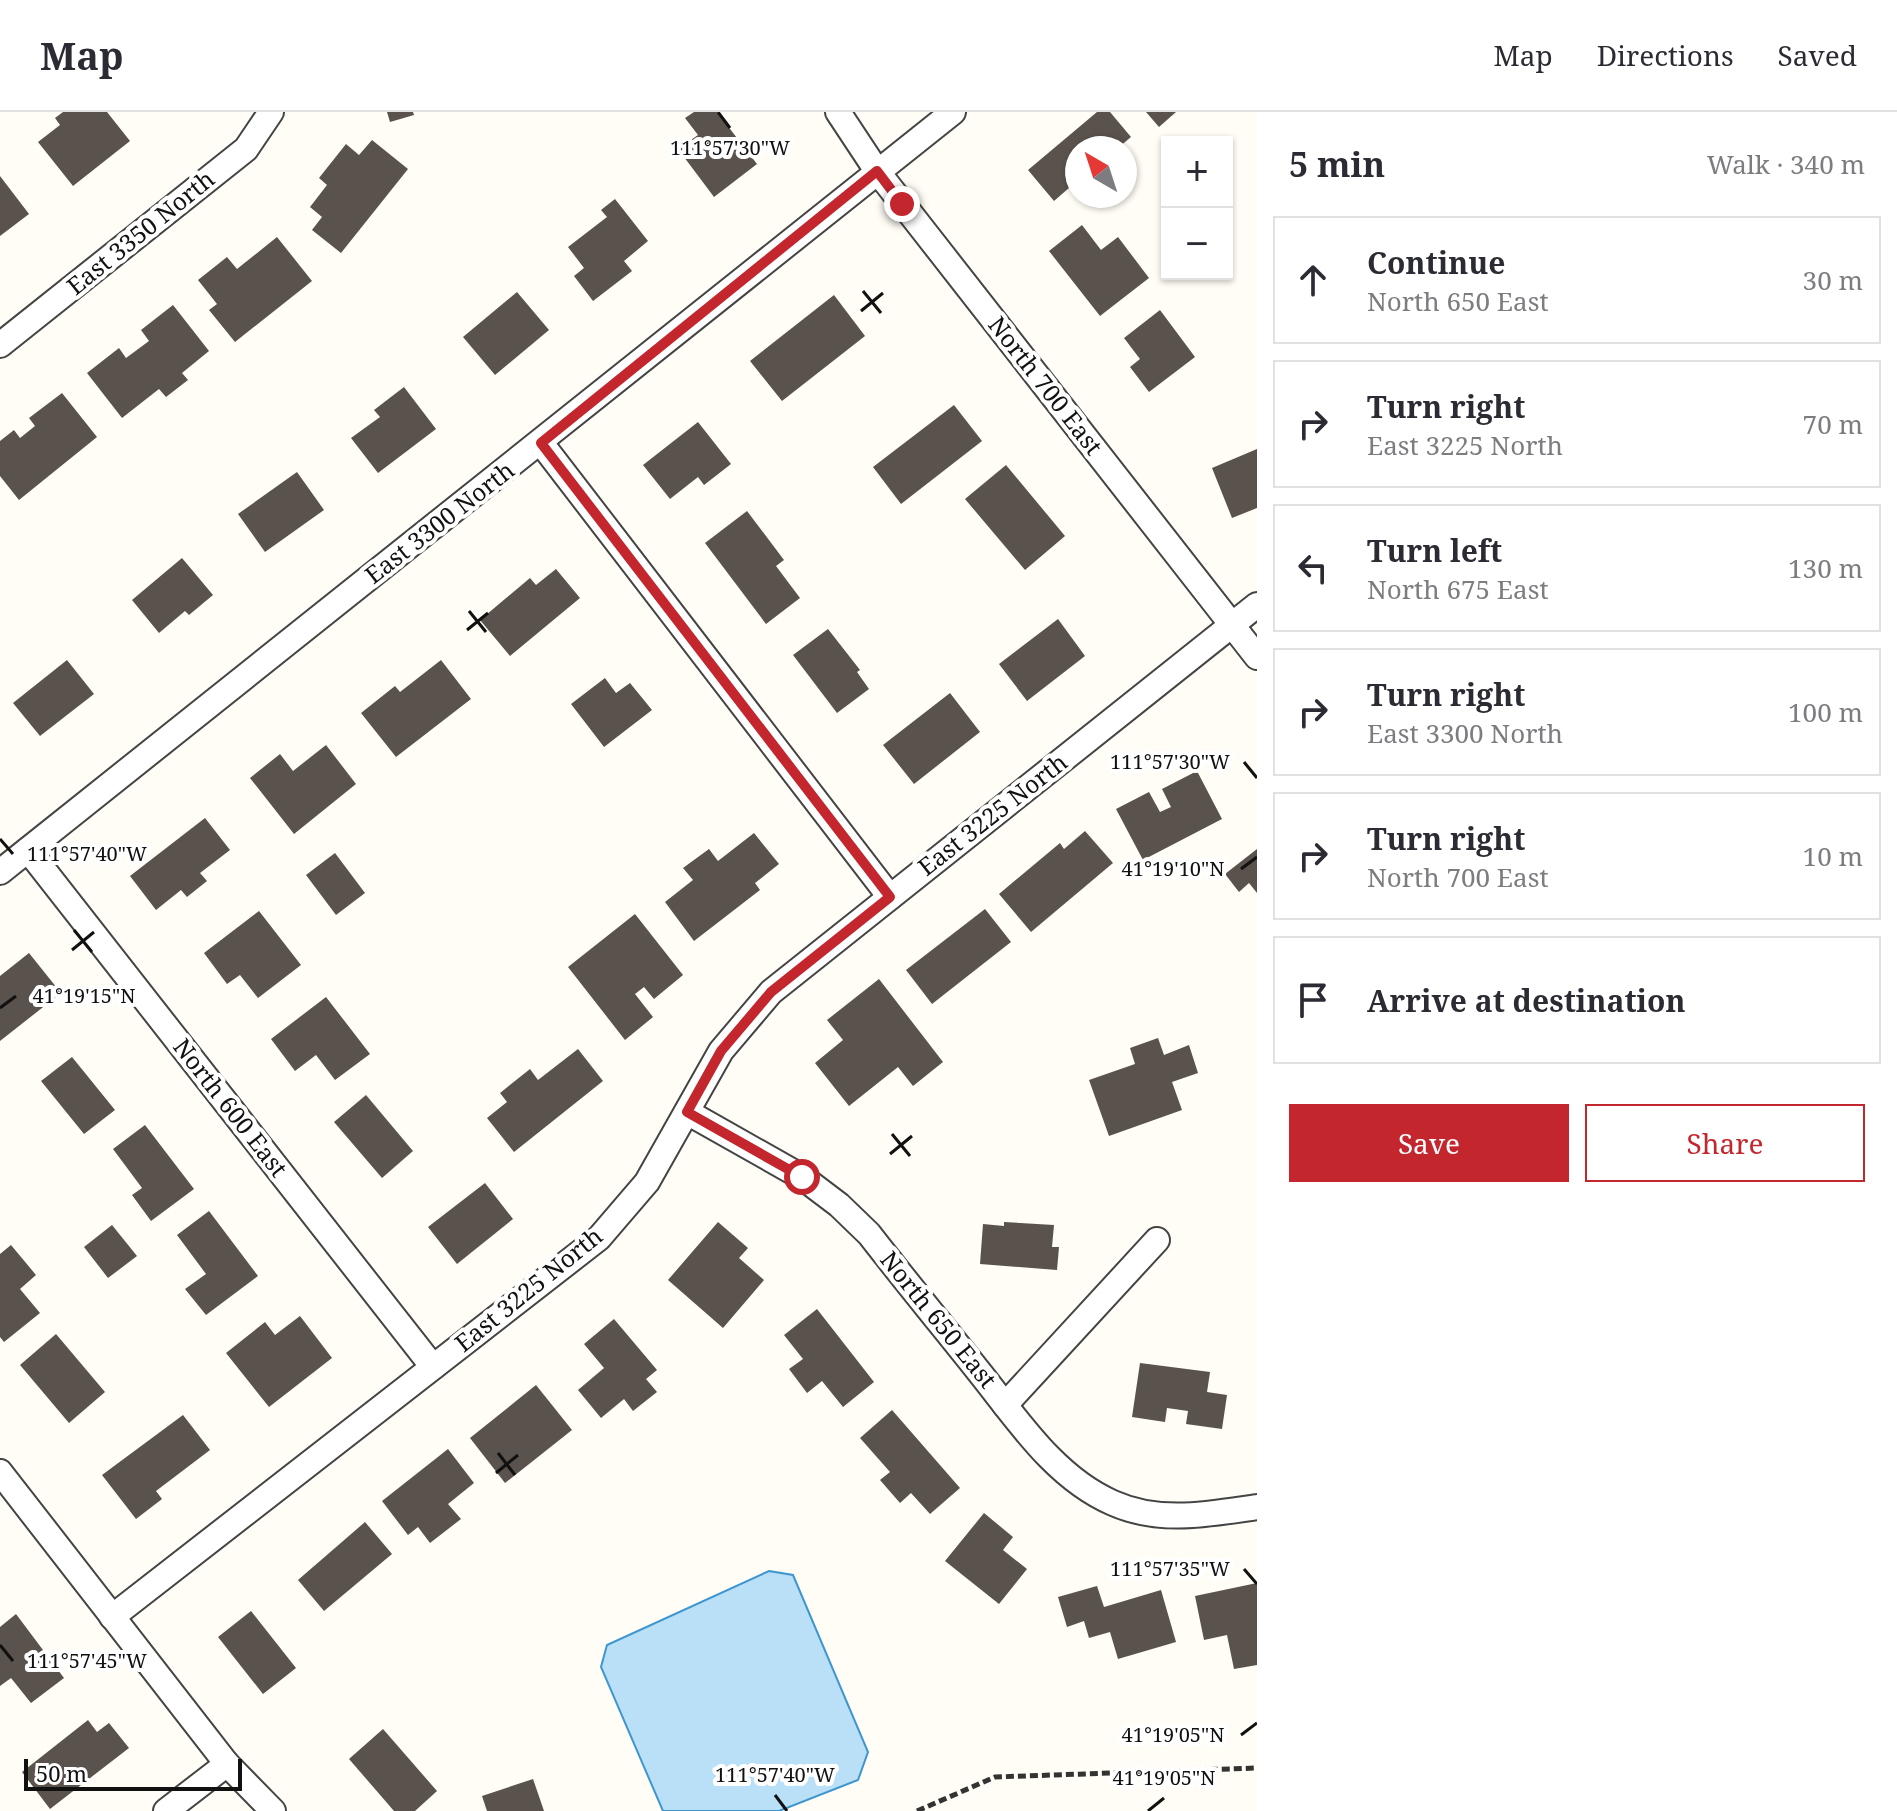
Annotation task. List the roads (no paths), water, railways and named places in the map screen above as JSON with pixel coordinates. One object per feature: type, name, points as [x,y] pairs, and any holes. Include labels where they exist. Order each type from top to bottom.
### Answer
[{"type":"street","name":"East 3350 North","points":[[0,345],[246,149],[271,112]]},
{"type":"street","name":"North 700 East","points":[[838,112],[877,171],[1257,657]]},
{"type":"street","name":"East 3300 North","points":[[0,872],[953,112]]},
{"type":"street","points":[[541,443],[890,897]]},
{"type":"street","name":"East 3225 North","points":[[112,1617],[599,1238],[647,1182],[721,1051],[771,992],[1257,605]]},
{"type":"street","name":"North 600 East","points":[[28,850],[433,1367]]},
{"type":"street","name":"North 650 East","points":[[687,1112],[802,1177],[839,1205],[869,1234],[1035,1442],[1087,1489],[1114,1504],[1138,1511],[1186,1517],[1257,1507]]},
{"type":"street","points":[[1005,1405],[1157,1240]]},
{"type":"street","points":[[0,1472],[227,1764],[273,1811]]},
{"type":"street","points":[[166,1811],[227,1764]]},
{"type":"water","points":[[769,1571],[793,1575],[868,1752],[858,1780],[779,1811],[663,1811],[601,1667],[607,1645]]}]
